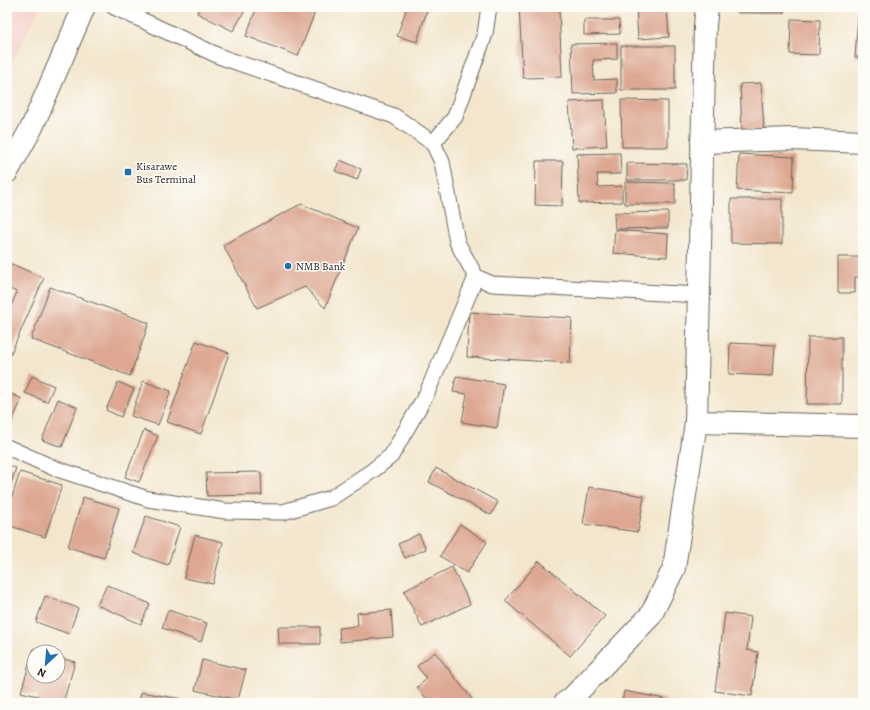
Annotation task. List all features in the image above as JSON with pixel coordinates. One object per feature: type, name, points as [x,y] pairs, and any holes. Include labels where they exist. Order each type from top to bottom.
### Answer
[{"type":"street","points":[[7,172],[32,127],[84,7]]},
{"type":"street","points":[[566,703],[651,615],[674,568],[696,422],[705,25],[707,7]]},
{"type":"street","points":[[702,142],[792,139],[863,142]]},
{"type":"street","points":[[696,422],[863,426]]},
{"type":"lane","points":[[114,7],[221,57],[394,116],[433,143],[442,162],[457,242],[476,277],[492,284],[699,295]]},
{"type":"lane","points":[[433,143],[455,117],[485,34],[489,7]]},
{"type":"lane","points":[[7,447],[54,468],[148,499],[217,510],[283,512],[331,498],[372,471],[391,456],[426,395],[476,277]]},
{"type":"shaded area","points":[[7,7],[40,7],[7,71]]},
{"type":"building","points":[[200,7],[247,7],[233,31],[197,13]]},
{"type":"building","points":[[257,7],[317,7],[298,56],[246,36]]},
{"type":"building","points":[[407,7],[428,7],[417,42],[397,36]]},
{"type":"building","points":[[519,7],[559,9],[562,77],[523,78]]},
{"type":"building","points":[[636,7],[667,7],[669,37],[638,39]]},
{"type":"building","points":[[738,7],[783,7],[784,13],[738,13]]},
{"type":"building","points":[[858,16],[863,17],[863,57],[855,57]]},
{"type":"building","points":[[791,19],[820,20],[819,55],[790,54]]},
{"type":"building","points":[[584,20],[619,20],[620,34],[584,35]]},
{"type":"building","points":[[617,43],[617,59],[593,60],[594,80],[617,79],[617,93],[573,94],[571,44]]},
{"type":"building","points":[[621,46],[675,46],[675,90],[621,90]]},
{"type":"building","points":[[761,83],[764,130],[742,131],[740,84]]},
{"type":"building","points":[[604,100],[607,146],[572,148],[569,102]]},
{"type":"building","points":[[621,100],[668,101],[668,147],[622,147]]},
{"type":"building","points":[[620,153],[621,174],[597,174],[598,187],[622,186],[622,202],[579,203],[577,154]]},
{"type":"building","points":[[739,154],[794,157],[793,193],[737,190]]},
{"type":"building","points":[[340,160],[361,169],[357,180],[335,171]]},
{"type":"building","points":[[536,161],[563,161],[562,206],[535,205]]},
{"type":"building","points":[[627,163],[687,164],[686,180],[627,180]]},
{"type":"building","points":[[625,182],[675,183],[675,204],[625,204]]},
{"type":"building","points":[[731,199],[782,199],[782,244],[731,243]]},
{"type":"building","name":"NMB Bank","points":[[301,204],[358,228],[325,308],[305,287],[257,308],[223,245]]},
{"type":"building","points":[[668,212],[668,228],[615,229],[614,213]]},
{"type":"building","points":[[615,230],[668,234],[667,257],[613,253]]},
{"type":"building","points":[[838,257],[863,257],[863,277],[855,277],[855,293],[838,293]]},
{"type":"building","points":[[7,262],[44,278],[7,362],[7,315],[17,292],[7,288]]},
{"type":"building","points":[[50,287],[149,323],[130,376],[31,339]]},
{"type":"building","points":[[469,312],[572,318],[570,363],[467,357]]},
{"type":"building","points":[[808,337],[842,337],[842,404],[807,404]]},
{"type":"building","points":[[196,341],[229,353],[201,434],[167,422]]},
{"type":"building","points":[[730,343],[775,345],[773,376],[729,374]]},
{"type":"building","points":[[32,376],[54,386],[47,402],[25,393]]},
{"type":"building","points":[[456,376],[504,384],[497,428],[462,422],[467,394],[453,392]]},
{"type":"building","points":[[143,381],[171,391],[158,425],[131,416]]},
{"type":"building","points":[[118,382],[134,389],[121,417],[106,410]]},
{"type":"building","points":[[7,392],[22,399],[11,423],[7,421]]},
{"type":"building","points":[[58,399],[77,407],[62,447],[42,440]]},
{"type":"building","points":[[144,430],[158,436],[139,482],[125,477]]},
{"type":"building","points":[[7,465],[16,468],[9,489],[7,488]]},
{"type":"building","points":[[436,468],[498,502],[491,515],[429,482]]},
{"type":"building","points":[[20,472],[62,485],[45,537],[7,525],[7,512]]},
{"type":"building","points":[[261,472],[262,495],[207,496],[206,473]]},
{"type":"building","points":[[589,487],[644,496],[638,532],[583,524]]},
{"type":"building","points":[[83,497],[119,508],[104,558],[68,547]]},
{"type":"building","points":[[146,516],[180,527],[168,565],[133,553]]},
{"type":"building","points":[[460,524],[487,542],[467,573],[440,556]]},
{"type":"building","points":[[419,534],[426,549],[405,558],[398,544]]},
{"type":"building","points":[[195,535],[223,542],[213,584],[184,578]]},
{"type":"building","points":[[539,561],[605,616],[570,656],[505,601]]},
{"type":"building","points":[[452,567],[470,604],[422,627],[404,591]]},
{"type":"building","points":[[107,585],[150,604],[141,624],[97,605]]},
{"type":"building","points":[[45,596],[78,608],[69,634],[36,622]]},
{"type":"building","points":[[168,610],[207,623],[201,642],[162,628]]},
{"type":"building","points":[[391,610],[393,637],[340,642],[339,628],[358,626],[357,613]]},
{"type":"building","points":[[725,613],[751,617],[747,650],[758,652],[752,696],[715,691]]},
{"type":"building","points":[[278,627],[320,627],[320,644],[279,644]]},
{"type":"building","points":[[435,652],[475,703],[430,703],[417,687],[427,679],[417,666]]},
{"type":"building","points":[[66,659],[75,662],[63,703],[36,703],[38,696],[21,692],[26,675],[26,684],[66,684]]},
{"type":"building","points":[[202,660],[246,670],[238,700],[195,690]]},
{"type":"building","points":[[624,691],[665,699],[664,703],[622,703]]},
{"type":"building","points":[[141,692],[181,699],[181,703],[139,703]]},
{"type":"building","points":[[194,698],[215,702],[215,703],[193,703]]},
{"type":"building","points":[[316,701],[332,702],[332,703],[316,703]]},
{"type":"place","name":"Kisarawe Bus Terminal","points":[[128,172]]},
{"type":"place","name":"NMB Bank","points":[[288,266]]}]
